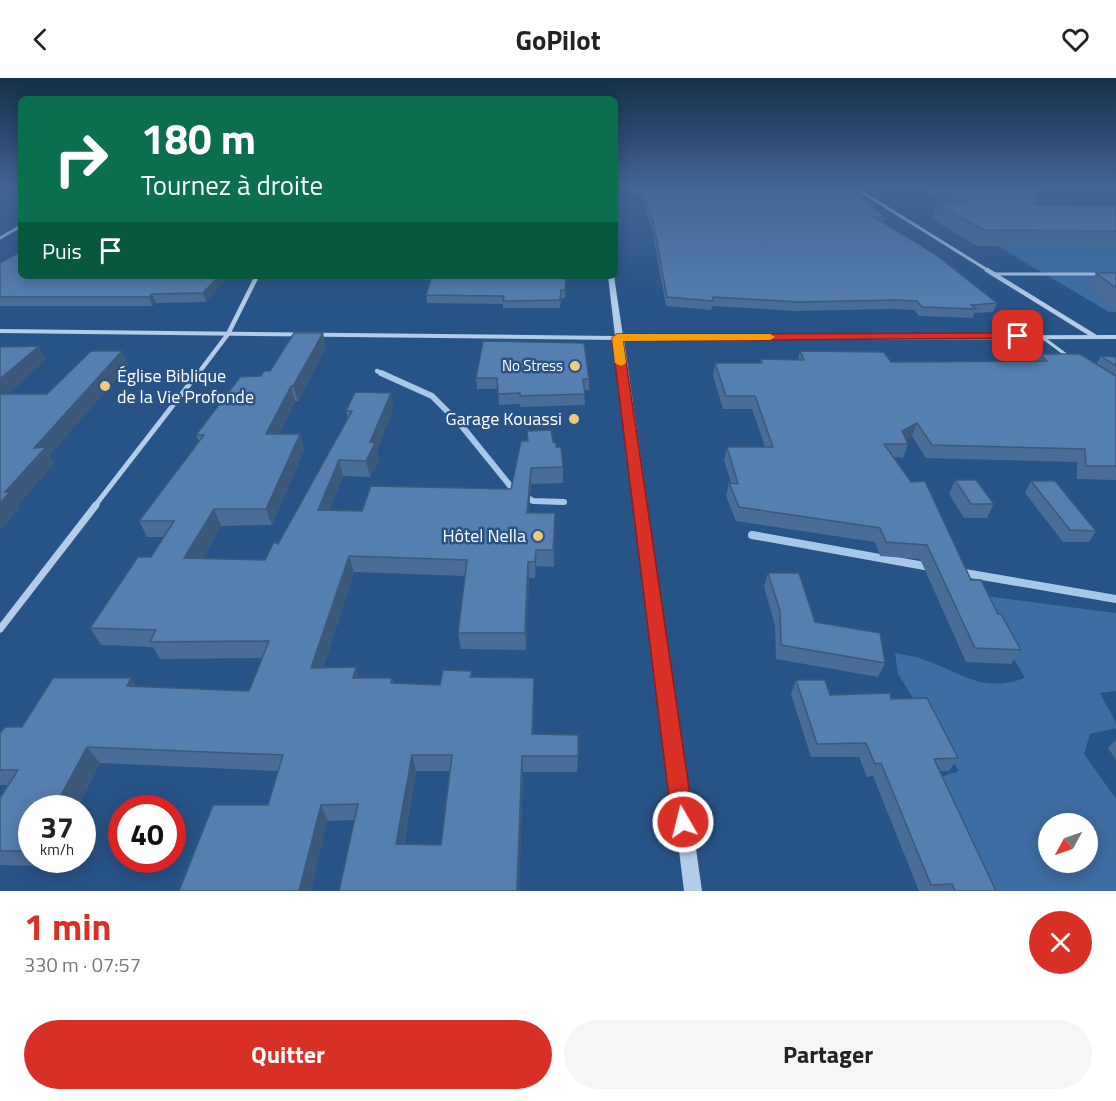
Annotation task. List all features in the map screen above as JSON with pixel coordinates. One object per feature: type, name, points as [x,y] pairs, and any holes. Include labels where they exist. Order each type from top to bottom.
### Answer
[{"type":"street","points":[[918,227],[1094,336]]},
{"type":"street","points":[[0,238],[18,228]]},
{"type":"street","points":[[0,629],[228,334],[256,279]]},
{"type":"street","points":[[611,279],[617,338],[693,891]]},
{"type":"street","points":[[0,331],[617,338],[1116,337]]},
{"type":"lane","points":[[993,274],[1108,274]]},
{"type":"lane","points":[[1041,336],[1073,360]]},
{"type":"shaded area","points":[[965,227],[1116,227],[1116,312],[1109,312]]},
{"type":"shaded area","points":[[978,595],[1116,613],[1116,691],[1100,693],[1116,723],[1116,728],[1090,734],[1084,754],[1116,799],[1116,891],[979,891],[929,781],[959,771],[898,674],[895,653],[919,658],[983,682],[996,684],[1025,678]]},
{"type":"building","points":[[654,227],[890,227],[935,254],[997,303],[971,305],[976,309],[922,307],[917,301],[896,300],[799,302],[713,297],[713,301],[667,297]]},
{"type":"building","points":[[978,227],[1116,227],[1116,231],[984,230]]},
{"type":"building","points":[[18,253],[18,279],[216,279],[203,293],[152,294],[149,297],[0,297],[0,263]]},
{"type":"building","points":[[1096,273],[1116,273],[1116,288]]},
{"type":"building","points":[[431,279],[566,279],[565,290],[561,290],[560,300],[503,301],[504,296],[426,295]]},
{"type":"building","points":[[294,333],[323,333],[291,386],[266,434],[300,434],[266,509],[214,509],[184,558],[265,560],[274,542],[278,544],[352,411],[346,411],[355,392],[391,393],[370,442],[375,443],[366,461],[339,460],[318,510],[362,511],[371,486],[511,489],[521,441],[528,441],[527,431],[551,430],[553,442],[556,443],[556,447],[561,447],[563,467],[531,468],[527,513],[555,513],[553,550],[536,550],[535,562],[528,562],[525,633],[458,633],[467,560],[349,556],[311,668],[356,667],[353,678],[392,678],[391,683],[440,685],[443,670],[472,671],[470,677],[534,678],[532,734],[578,735],[578,756],[522,756],[517,890],[521,891],[339,891],[358,804],[321,805],[299,891],[179,891],[213,805],[268,805],[283,755],[87,747],[61,795],[18,795],[18,851],[0,851],[0,798],[18,770],[0,770],[0,733],[5,727],[22,727],[53,678],[131,678],[127,686],[249,691],[269,641],[150,642],[156,630],[90,628],[138,557],[151,557],[174,521],[139,521],[204,435],[196,435],[240,377],[261,376],[264,371],[270,371]],"holes":[[[412,755],[452,755],[441,845],[396,844]]]},
{"type":"building","points":[[483,341],[584,343],[589,379],[583,379],[585,394],[520,396],[520,393],[498,394],[497,378],[476,378]]},
{"type":"building","points":[[39,346],[0,379],[0,347]]},
{"type":"building","points":[[91,351],[122,351],[34,448],[46,447],[5,492],[10,492],[0,503],[0,394],[47,394]]},
{"type":"building","points":[[800,351],[884,352],[891,362],[1047,361],[1039,354],[1080,354],[1116,376],[1116,466],[1086,466],[1085,449],[932,445],[917,423],[902,431],[908,444],[884,444],[911,482],[925,481],[971,580],[981,580],[998,614],[1001,614],[1021,650],[975,648],[927,545],[886,542],[880,528],[739,507],[729,483],[738,484],[727,447],[773,447],[755,396],[726,396],[715,363],[762,363],[761,359],[804,360]]},
{"type":"building","points":[[1101,356],[1116,357],[1116,366]]},
{"type":"building","points":[[955,480],[976,480],[994,504],[971,504]]},
{"type":"building","points":[[1031,481],[1055,481],[1096,531],[1070,530]]},
{"type":"building","points":[[768,573],[799,573],[815,622],[880,633],[885,663],[781,645],[780,611]]},
{"type":"building","points":[[796,680],[825,680],[830,695],[890,693],[891,699],[927,698],[958,758],[934,759],[996,891],[955,891],[952,884],[931,885],[881,763],[875,764],[866,743],[817,744]]},
{"type":"waterway","points":[[377,371],[381,373]]},
{"type":"waterway","points":[[381,373],[432,396],[461,425],[512,488],[533,501],[564,502]]},
{"type":"waterway","points":[[381,373],[385,375]]},
{"type":"waterway","points":[[752,535],[930,567]]},
{"type":"waterway","points":[[959,572],[1116,599]]},
{"type":"slow traffic","points":[[621,363],[617,338],[770,337]]},
{"type":"place","name":"No Stress","points":[[575,366]]},
{"type":"place","name":"Église Biblique de la Vie Profonde","points":[[105,386]]},
{"type":"place","name":"Garage Kouassi","points":[[574,419]]},
{"type":"place","name":"Hôtel Nella","points":[[538,536]]},
{"type":"route","points":[[683,822],[617,338],[1018,336]]}]
